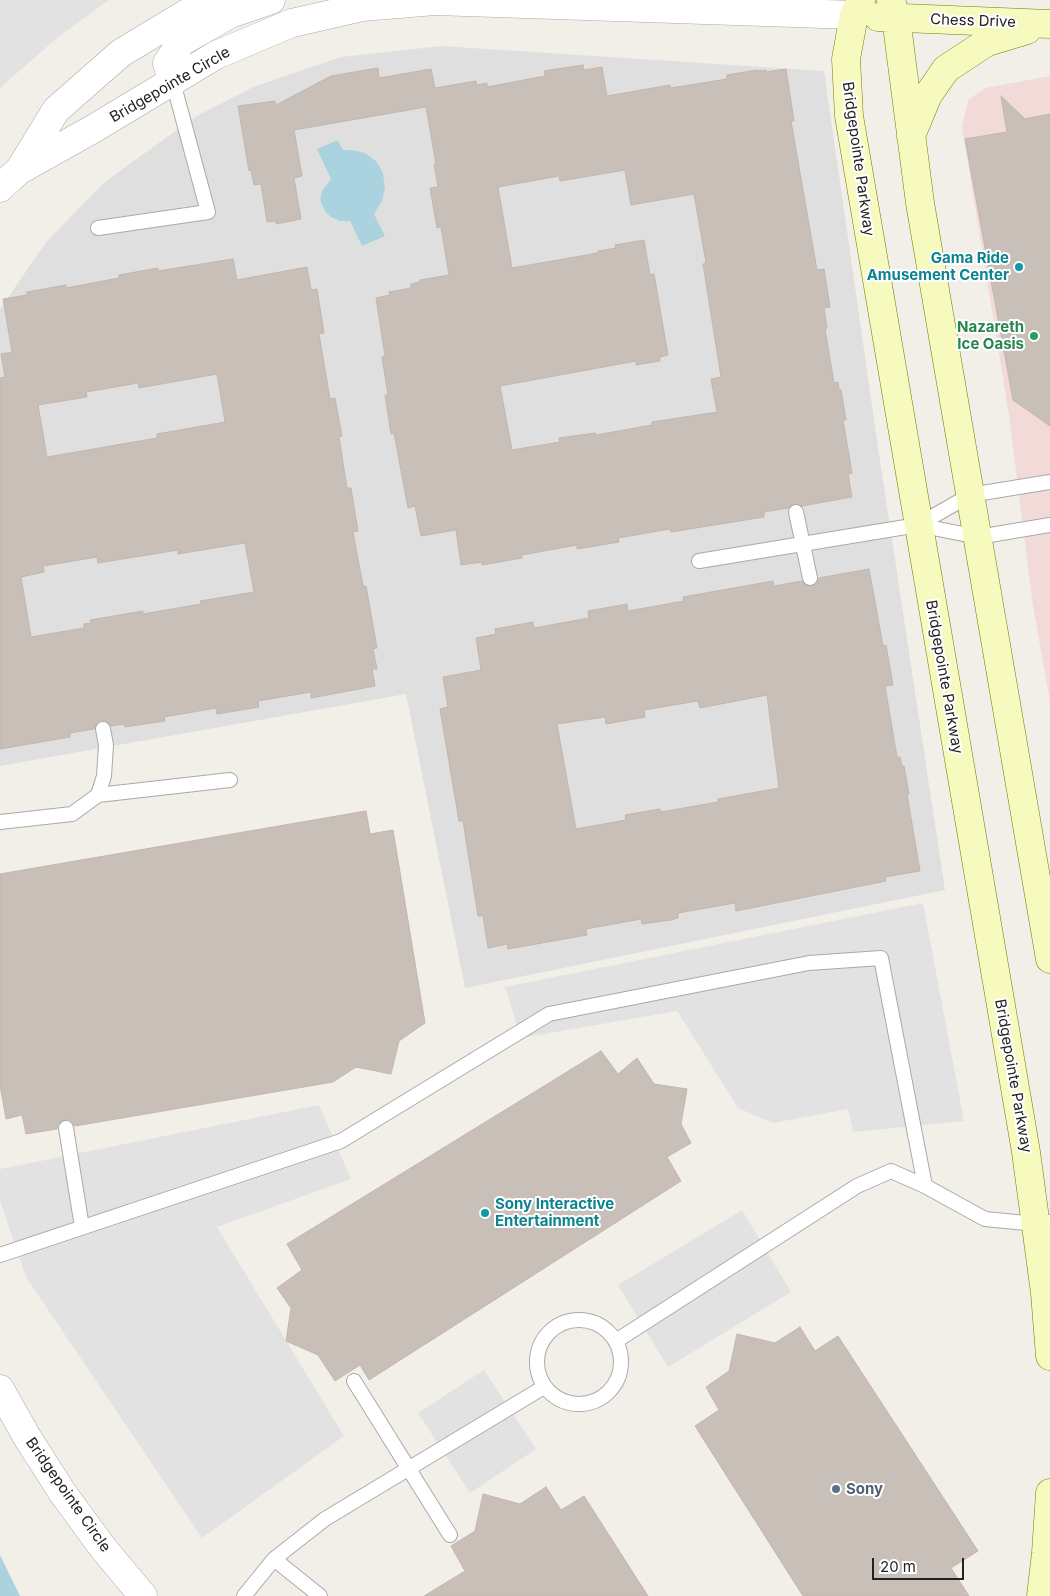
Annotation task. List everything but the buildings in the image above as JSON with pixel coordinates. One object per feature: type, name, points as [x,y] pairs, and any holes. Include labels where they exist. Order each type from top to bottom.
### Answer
[{"type":"main road","name":"Bridgepointe Circle","points":[[858,7],[893,9]]},
{"type":"main road","name":"Bridgepointe Parkway","points":[[858,7],[846,59],[850,116],[1024,1143],[1043,1223],[1045,1293],[1050,1356]]},
{"type":"main road","name":"Chess Drive","points":[[893,9],[1049,24]]},
{"type":"main road","points":[[893,9],[922,213],[1050,959]]},
{"type":"main road","points":[[911,138],[928,95],[946,69],[988,42],[1049,24]]},
{"type":"main road","points":[[1041,1596],[1050,1493]]},
{"type":"street","name":"Bridgepointe Circle","points":[[9,179],[56,110],[121,53],[192,10],[218,0]]},
{"type":"street","points":[[173,82],[167,63],[181,42],[230,14],[271,0]]},
{"type":"street","name":"Bridgepointe Circle","points":[[9,179],[216,55],[292,24],[362,7],[436,1],[858,7]]},
{"type":"street","name":"Bridgepointe Circle","points":[[0,1389],[27,1437],[62,1492],[103,1548],[144,1596]]},
{"type":"lane","points":[[98,228],[208,212],[173,82]]},
{"type":"lane","points":[[700,561],[918,525],[970,495],[1050,482]]},
{"type":"lane","points":[[796,512],[810,578]]},
{"type":"lane","points":[[918,525],[978,538],[1050,524]]},
{"type":"lane","points":[[98,795],[104,776],[106,745],[103,729]]},
{"type":"lane","points":[[0,822],[72,814],[98,795],[230,780]]},
{"type":"lane","points":[[0,1255],[341,1141],[549,1014],[809,964],[881,958],[925,1186]]},
{"type":"lane","points":[[66,1128],[82,1228]]},
{"type":"lane","points":[[616,1341],[857,1186],[891,1172],[925,1186],[985,1219],[1043,1223]]},
{"type":"lane","points":[[568,1321],[596,1322],[607,1330],[616,1341],[620,1354],[621,1368],[616,1382],[608,1393],[595,1401],[581,1405],[567,1403],[554,1397],[544,1387],[538,1374],[536,1361],[538,1348],[546,1335],[555,1326],[568,1321]]},
{"type":"lane","points":[[354,1381],[450,1535]]},
{"type":"lane","points":[[244,1596],[274,1559],[325,1520],[544,1387]]},
{"type":"lane","points":[[274,1559],[320,1596]]},
{"type":"shaded area","points":[[0,0],[109,0],[58,37],[0,88]]},
{"type":"shaded area","points":[[441,46],[824,71],[879,454],[945,890],[465,988],[406,694],[0,766],[0,309],[47,241],[106,181],[195,117],[253,87],[341,57]]},
{"type":"shaded area","name":"Gama Ride Amusement Center","points":[[1050,76],[1050,701],[1033,606],[1009,415],[962,127],[968,100],[985,88]]},
{"type":"shaded area","points":[[923,903],[964,1121],[853,1132],[848,1109],[773,1123],[738,1108],[677,1011],[521,1038],[505,987]]},
{"type":"shaded area","points":[[319,1105],[351,1179],[217,1227],[344,1436],[202,1538],[26,1277],[0,1201],[0,1169]]},
{"type":"shaded area","points":[[742,1210],[791,1292],[668,1367],[618,1285]]},
{"type":"shaded area","points":[[484,1370],[536,1449],[470,1493],[418,1413]]},
{"type":"water","points":[[338,140],[343,150],[365,153],[376,161],[383,173],[385,188],[382,201],[374,214],[385,236],[362,246],[350,221],[340,221],[331,217],[325,211],[320,200],[322,191],[331,179],[317,149]]},
{"type":"water","points":[[0,1555],[20,1596],[0,1596]]},
{"type":"place","name":"Gama Ride Amusement Center","points":[[1019,267]]},
{"type":"place","name":"Nazareth Ice Oasis","points":[[1034,336]]},
{"type":"place","name":"Sony Interactive Entertainment","points":[[485,1213]]},
{"type":"place","name":"Sony","points":[[836,1489]]}]
